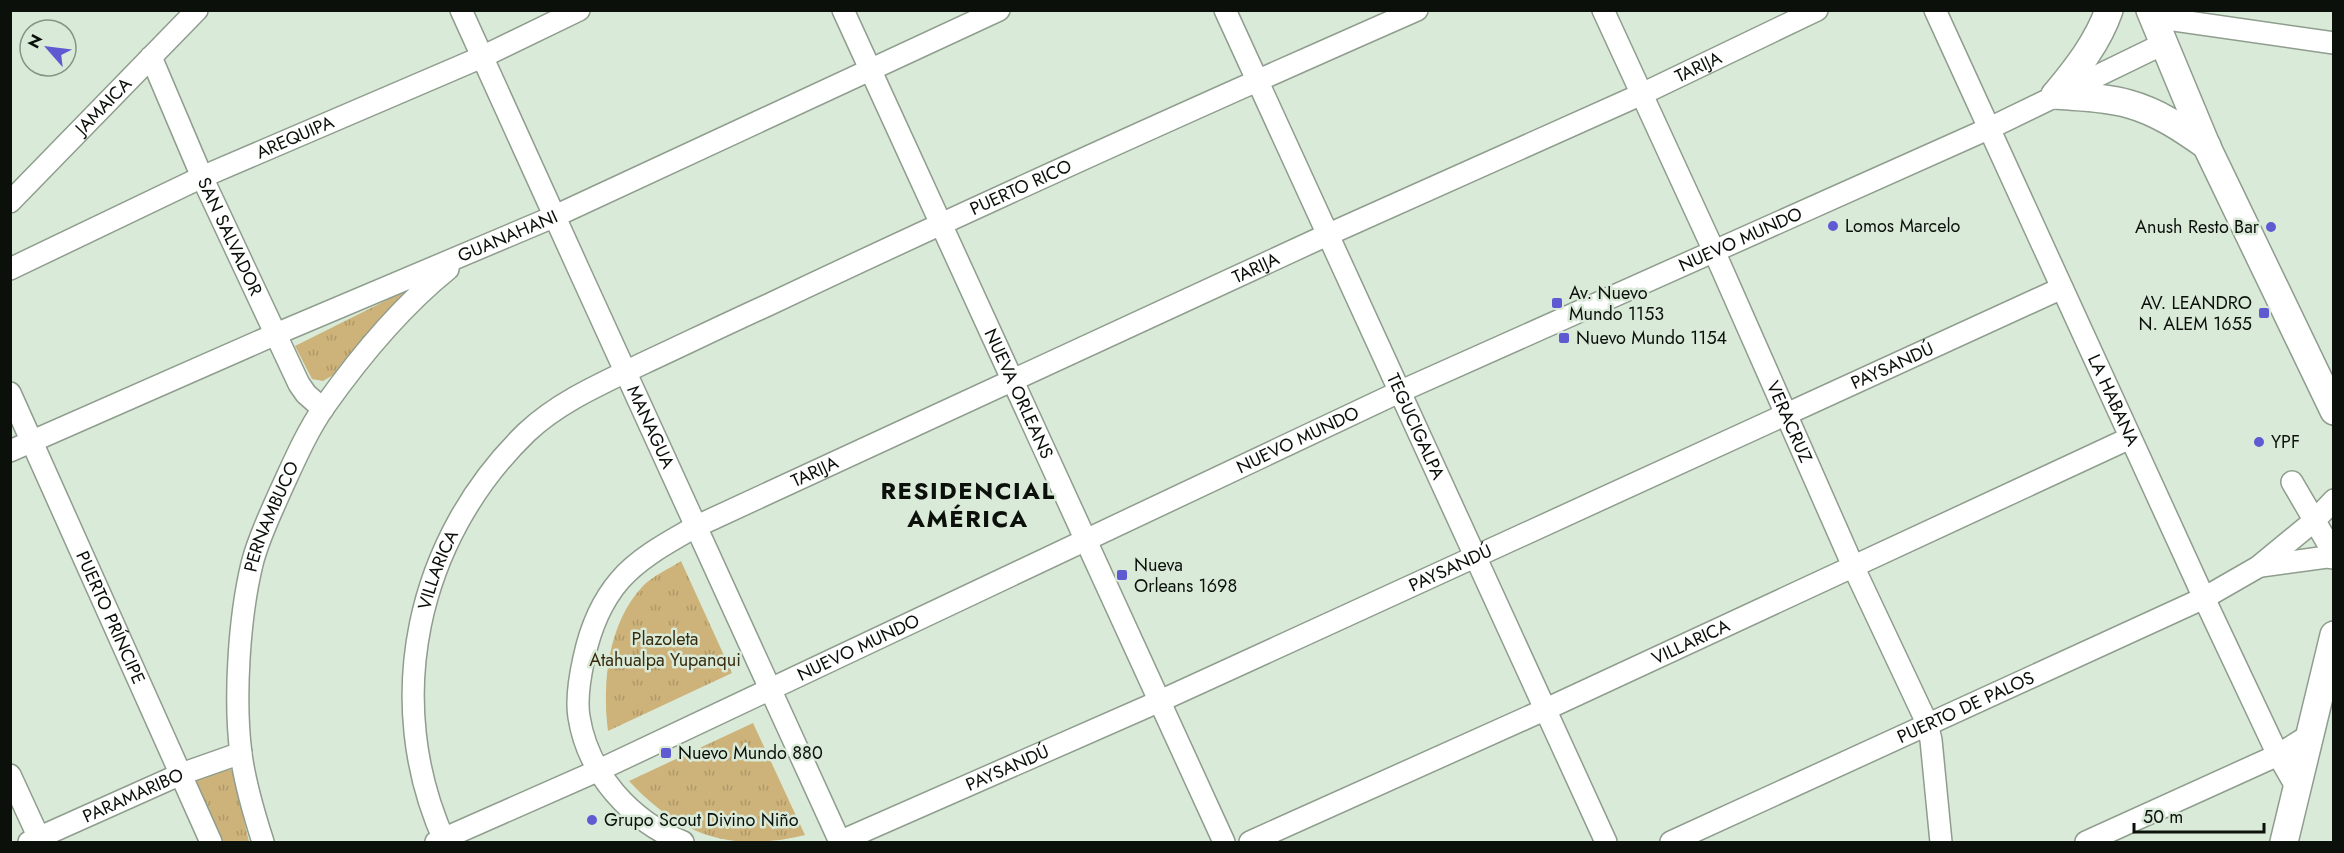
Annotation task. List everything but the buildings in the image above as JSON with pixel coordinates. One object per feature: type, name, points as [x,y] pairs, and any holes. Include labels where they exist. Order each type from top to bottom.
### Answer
[{"type":"main road","points":[[2055,95],[2077,68],[2109,10]]},
{"type":"main road","points":[[2151,14],[2207,147],[2334,411]]},
{"type":"main road","points":[[2055,95],[2129,104],[2183,129],[2207,147]]},
{"type":"main road","points":[[2284,843],[2334,635]]},
{"type":"street","name":"JAMAICA","points":[[10,202],[197,10]]},
{"type":"street","name":"MANAGUA","points":[[461,10],[553,217],[627,372],[695,527],[840,842]]},
{"type":"street","name":"AREQUIPA","points":[[10,268],[202,177],[482,57],[579,10]]},
{"type":"street","name":"NUEVA ORLEANS","points":[[843,10],[1224,843]]},
{"type":"street","name":"GUANAHANI","points":[[10,451],[276,334],[553,217],[999,10]]},
{"type":"street","name":"TEGUCIGALPA","points":[[1225,10],[1606,843]]},
{"type":"street","name":"PUERTO RICO","points":[[627,372],[940,224],[1417,10]]},
{"type":"street","name":"VERACRUZ","points":[[1603,10],[1714,251],[1853,566],[1927,723],[1931,740],[1941,843]]},
{"type":"street","name":"TARIJA","points":[[695,527],[1327,235],[1641,94],[1817,10]]},
{"type":"street","name":"LA HABANA","points":[[1935,10],[2204,598],[2278,755],[2297,788]]},
{"type":"street","points":[[2151,14],[2334,43]]},
{"type":"street","name":"NUEVO MUNDO","points":[[442,841],[1086,542],[1399,392],[1990,128],[2163,44]]},
{"type":"street","name":"SAN SALVADOR","points":[[151,57],[202,177],[276,334],[306,394],[322,409]]},
{"type":"street","name":"PERNAMBUCO","points":[[263,843],[250,802],[241,753],[238,683],[243,616],[252,563],[270,514],[322,409],[402,311],[426,287],[467,254]]},
{"type":"street","name":"PAYSANDÚ","points":[[840,842],[1160,701],[2062,288]]},
{"type":"street","name":"VILLARICA","points":[[442,841],[421,768],[414,713],[414,659],[421,617],[434,572],[458,519],[488,477],[526,433],[561,405],[627,372]]},
{"type":"street","name":"PUERTO PRÍNCIPE","points":[[10,393],[211,843]]},
{"type":"street","name":"VILLARICA","points":[[1250,843],[1544,710],[2130,438]]},
{"type":"street","points":[[2292,482],[2334,556]]},
{"type":"street","name":"PUERTO DE PALOS","points":[[1671,843],[1927,723],[2204,598],[2258,567],[2334,500]]},
{"type":"street","points":[[683,843],[663,834],[639,815],[615,793],[597,771],[586,744],[579,716],[580,677],[591,632],[602,605],[620,579],[649,555],[695,527]]},
{"type":"street","name":"PUERTO DE PALOS","points":[[2258,567],[2334,556]]},
{"type":"street","points":[[2086,843],[2278,755],[2308,736]]},
{"type":"street","name":"PARAMARIBO","points":[[34,840],[181,774],[241,753]]},
{"type":"street","points":[[10,775],[34,840]]},
{"type":"green space","points":[[405,291],[335,374],[323,381],[312,379],[295,346]]},
{"type":"green space","name":"Plazoleta Atahualpa Yupanqui","points":[[681,561],[732,673],[608,731],[607,674],[610,654],[622,618],[646,583]]},
{"type":"green space","points":[[753,723],[805,835],[753,842],[708,835],[668,815],[648,800],[629,781]]},
{"type":"green space","points":[[226,767],[233,771],[249,842],[217,842],[191,781]]},
{"type":"place","name":"Lomos Marcelo","points":[[1833,226]]},
{"type":"place","name":"Anush Resto Bar","points":[[2271,227]]},
{"type":"place","name":"Av. Nuevo Mundo 1153","points":[[1557,303]]},
{"type":"place","name":"AV. LEANDRO N. ALEM 1655","points":[[2264,313]]},
{"type":"place","name":"Nuevo Mundo 1154","points":[[1564,338]]},
{"type":"place","name":"YPF","points":[[2259,442]]},
{"type":"place","name":"Nueva Orleans 1698","points":[[1122,575]]},
{"type":"place","name":"Nuevo Mundo 880","points":[[666,753]]},
{"type":"place","name":"Grupo Scout Divino Niño","points":[[592,820]]},
{"type":"district","name":"RESIDENCIAL AMÉRICA","points":[[968,505]]}]
